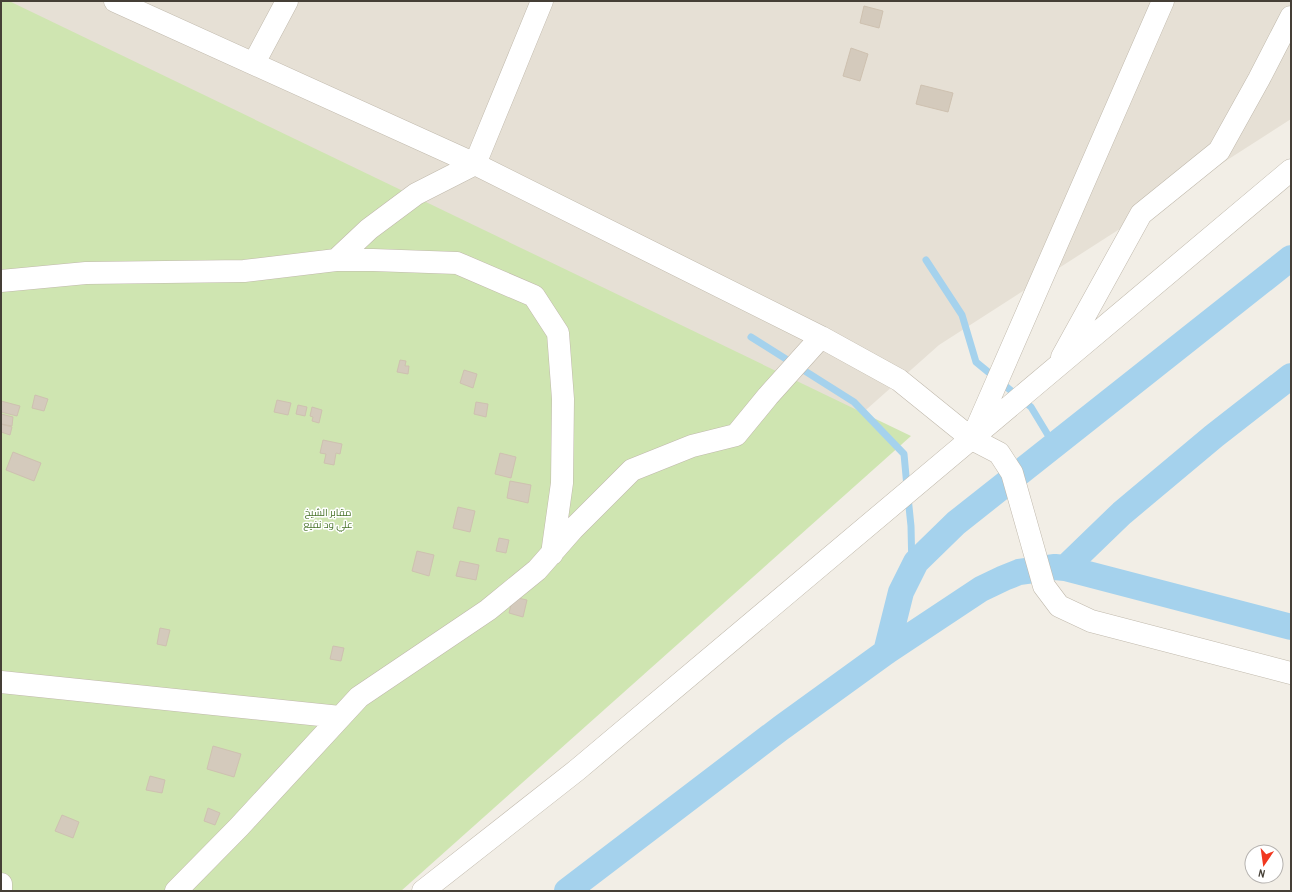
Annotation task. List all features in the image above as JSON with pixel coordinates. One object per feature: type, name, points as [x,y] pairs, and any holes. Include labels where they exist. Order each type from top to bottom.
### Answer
[{"type":"street","points":[[115,1],[475,164],[821,337],[899,380],[972,439],[999,453],[1012,473],[1044,586],[1059,606],[1091,621],[1291,673]]},
{"type":"street","points":[[254,63],[287,1]]},
{"type":"street","points":[[336,260],[369,229],[416,194],[475,164],[542,1]]},
{"type":"street","points":[[972,439],[1162,1]]},
{"type":"street","points":[[1056,368],[1140,214],[1219,151],[1259,80],[1291,17]]},
{"type":"street","points":[[423,891],[577,770],[1291,170]]},
{"type":"street","points":[[1,281],[86,273],[244,271],[336,260],[373,260],[457,263],[534,296],[558,333],[563,399],[562,483],[552,554]]},
{"type":"street","points":[[176,891],[239,827],[359,697],[488,610],[537,570],[573,529],[632,470],[692,446],[736,435],[768,396],[821,337]]},
{"type":"street","points":[[1,682],[340,717]]},
{"type":"street","points":[[1,884],[1,891]]},
{"type":"shaded area","points":[[1,1],[1291,1],[1291,119],[939,345],[324,891]]},
{"type":"green space","name":"مقابر الشيخ علي ود نفيع","points":[[1,1],[9,1],[911,436],[401,891],[1,891]]},
{"type":"building","points":[[864,6],[883,11],[879,28],[860,23]]},
{"type":"building","points":[[851,48],[868,54],[860,81],[843,76]]},
{"type":"building","points":[[921,85],[953,93],[948,112],[916,104]]},
{"type":"building","points":[[400,360],[406,361],[405,366],[409,366],[408,374],[397,372]]},
{"type":"building","points":[[464,370],[477,374],[473,388],[460,383]]},
{"type":"building","points":[[35,395],[48,399],[44,411],[32,408]]},
{"type":"building","points":[[277,400],[291,403],[288,415],[274,412]]},
{"type":"building","points":[[1,401],[20,406],[17,416],[1,412]]},
{"type":"building","points":[[476,402],[488,404],[486,417],[474,414]]},
{"type":"building","points":[[298,405],[307,407],[305,416],[296,414]]},
{"type":"building","points":[[312,407],[322,410],[319,423],[312,421],[313,417],[310,416]]},
{"type":"building","points":[[1,414],[13,417],[12,426],[1,424]]},
{"type":"building","points":[[1,424],[12,427],[10,435],[1,432]]},
{"type":"building","points":[[323,440],[342,444],[340,454],[336,453],[334,465],[324,463],[326,454],[320,453]]},
{"type":"building","points":[[13,452],[41,463],[34,481],[6,470]]},
{"type":"building","points":[[500,453],[516,457],[511,478],[495,474]]},
{"type":"building","points":[[510,481],[531,485],[528,503],[507,498]]},
{"type":"building","points":[[458,507],[475,511],[470,532],[453,528]]},
{"type":"building","points":[[499,538],[509,540],[506,553],[496,551]]},
{"type":"building","points":[[417,551],[434,555],[429,576],[412,571]]},
{"type":"building","points":[[460,561],[479,565],[476,580],[456,576]]},
{"type":"building","points":[[513,597],[527,600],[523,617],[509,613]]},
{"type":"building","points":[[160,628],[170,630],[166,646],[157,644]]},
{"type":"building","points":[[333,646],[344,648],[341,661],[330,659]]},
{"type":"building","points":[[213,746],[241,754],[234,777],[207,769]]},
{"type":"building","points":[[150,776],[165,780],[162,793],[146,790]]},
{"type":"building","points":[[208,808],[220,813],[215,825],[204,821]]},
{"type":"building","points":[[62,815],[79,822],[73,838],[55,831]]},
{"type":"waterway","points":[[886,652],[901,592],[916,562],[956,523],[1291,258]]},
{"type":"waterway","points":[[926,260],[962,315],[976,362],[1031,407],[1054,445]]},
{"type":"waterway","points":[[751,337],[854,402],[904,454],[907,487]]},
{"type":"waterway","points":[[1065,568],[1122,513],[1214,436],[1291,376]]},
{"type":"waterway","points":[[908,497],[911,526],[912,571]]},
{"type":"waterway","points":[[567,891],[781,728],[886,652],[981,589],[1019,572],[1055,567],[1065,568],[1291,627]]}]
